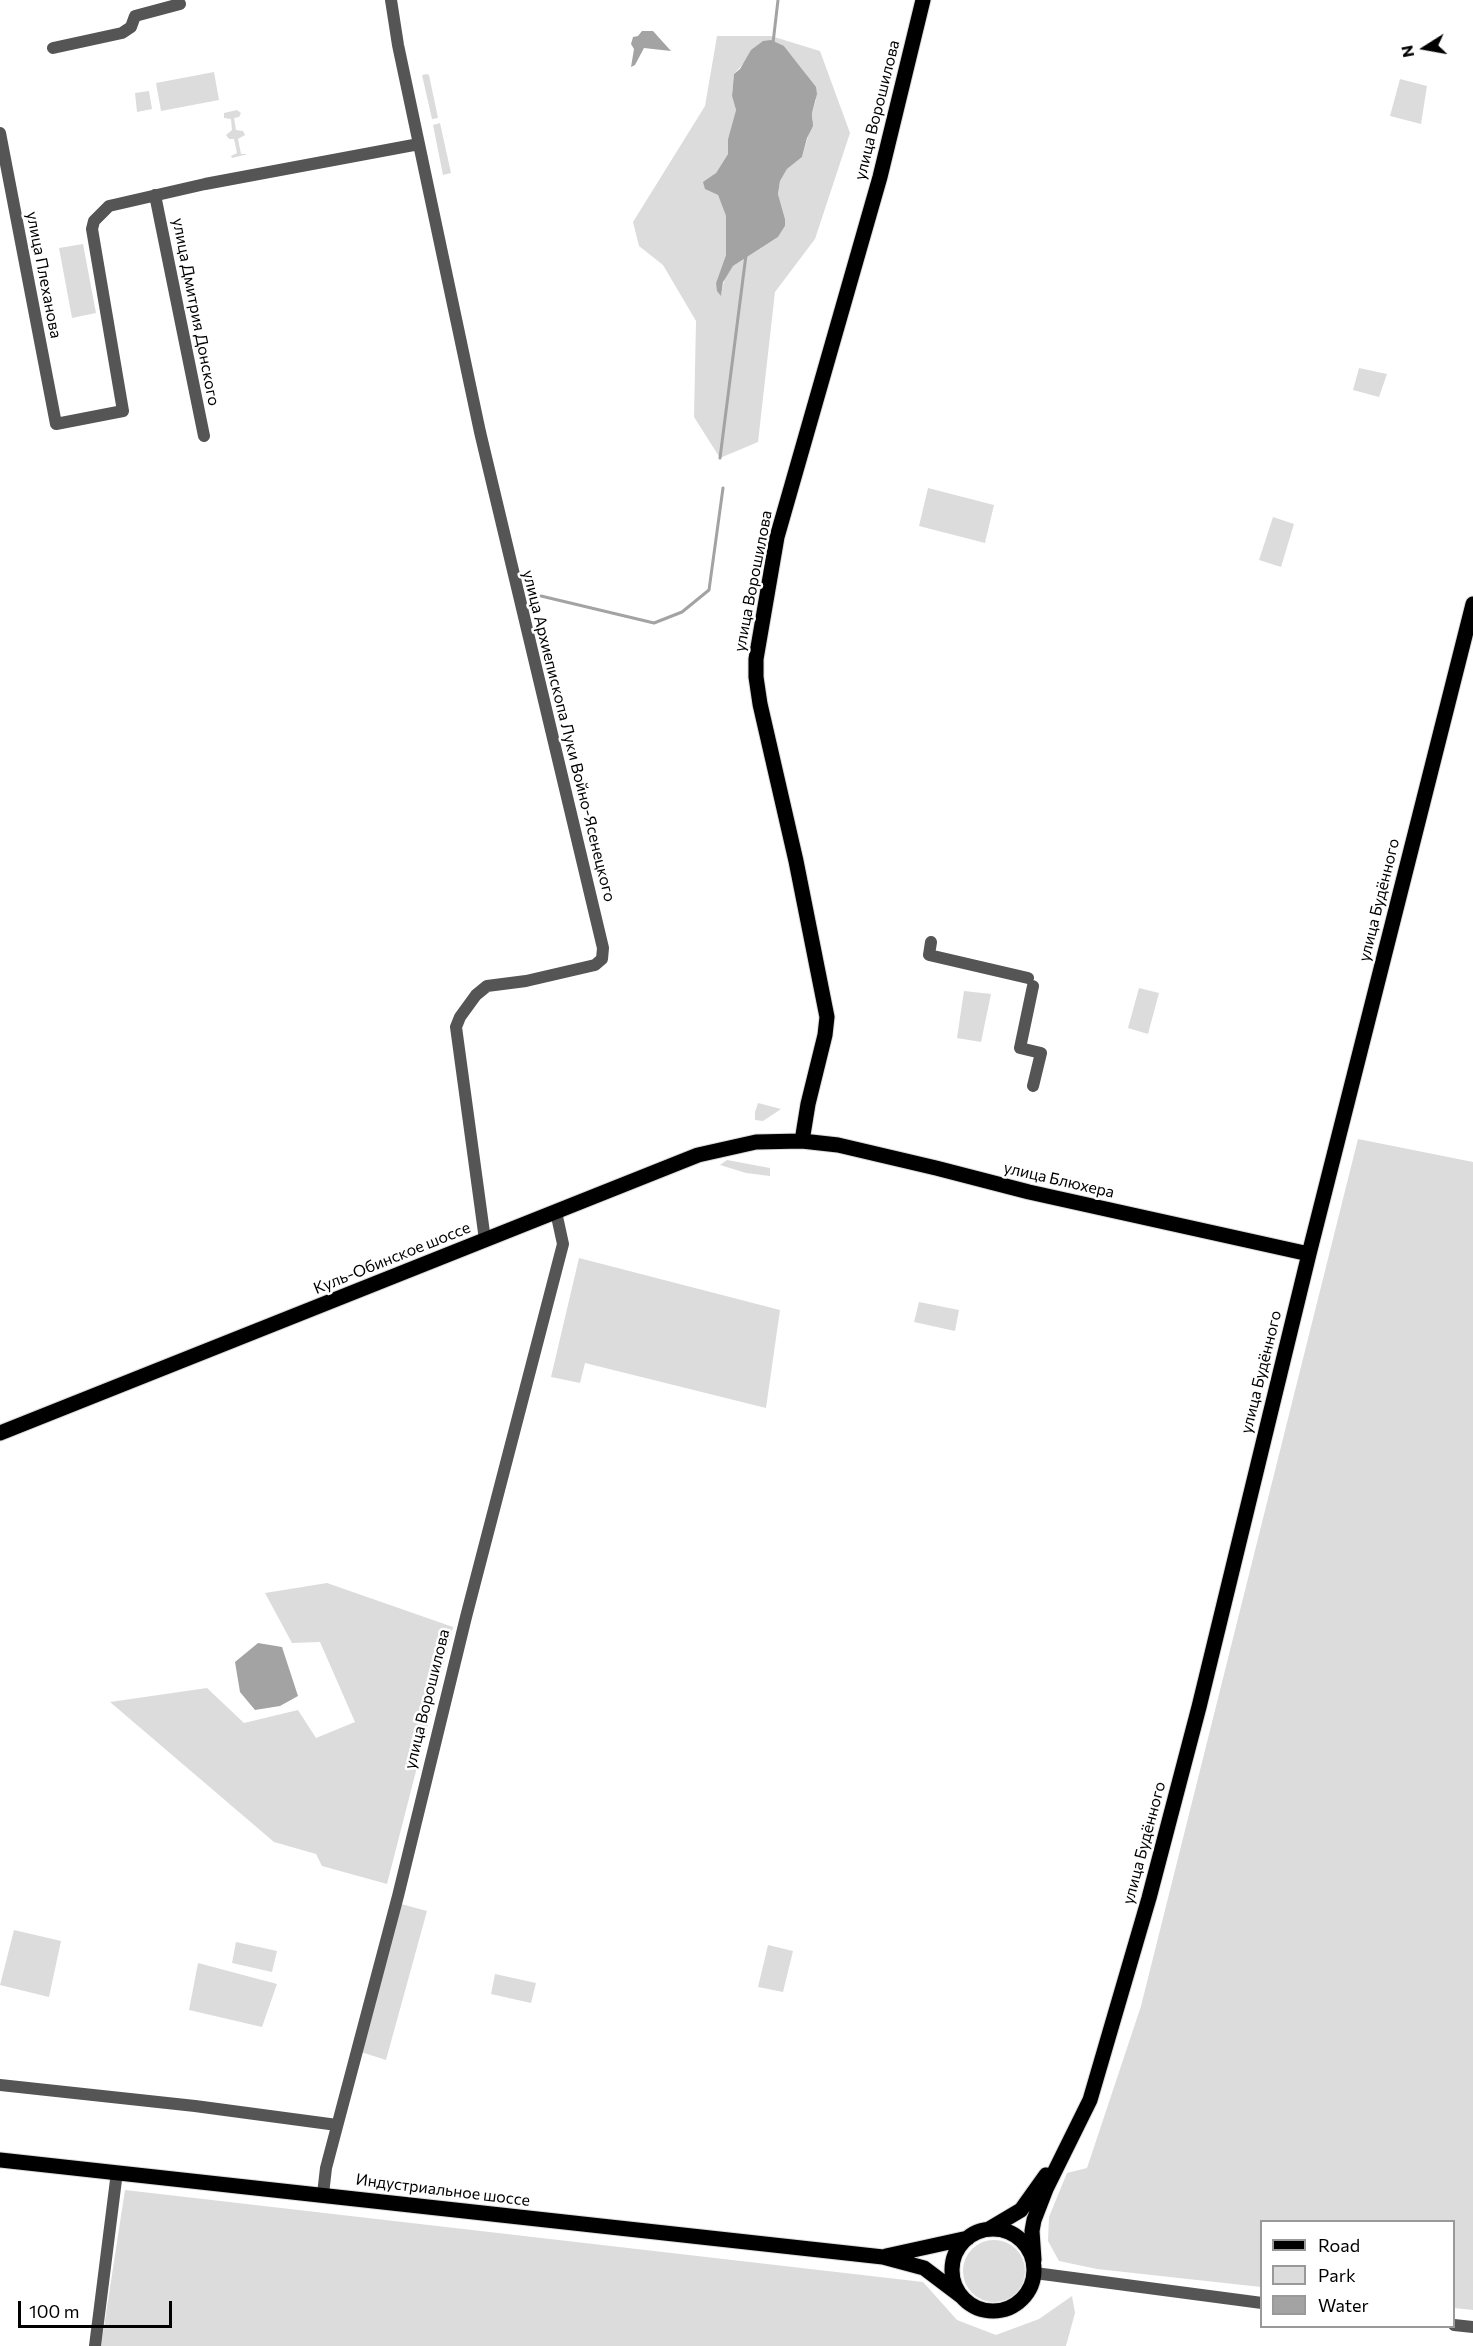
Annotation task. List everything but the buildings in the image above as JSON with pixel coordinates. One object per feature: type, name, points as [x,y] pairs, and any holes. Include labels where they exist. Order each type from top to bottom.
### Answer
[{"type":"main road","name":"улица Ворошилова","points":[[802,1141],[827,1017],[796,861],[760,704],[756,659],[777,537],[880,177],[923,0]]},
{"type":"main road","name":"улица Будённого","points":[[1069,2143],[1093,2090],[1149,1898],[1199,1707],[1309,1254],[1473,604]]},
{"type":"main road","name":"Куль-Обинское шоссе","points":[[0,1433],[698,1155],[756,1142],[802,1141]]},
{"type":"main road","name":"улица Блюхера","points":[[802,1141],[838,1145],[1029,1192],[1309,1254]]},
{"type":"main road","points":[[883,2257],[972,2236],[1021,2210],[1069,2143]]},
{"type":"main road","points":[[883,2257],[924,2268],[973,2307],[989,2312],[1006,2310],[1020,2302],[1031,2289],[1034,2266],[1032,2231],[1034,2220],[1046,2189],[1069,2143]]},
{"type":"main road","name":"Индустриальное шоссе","points":[[0,2160],[883,2257]]},
{"type":"main road","points":[[989,2229],[1004,2230],[1018,2237],[1034,2266]]},
{"type":"main road","points":[[961,2296],[953,2280],[952,2263],[959,2246],[972,2236]]},
{"type":"street","points":[[155,195],[419,144],[391,0]]},
{"type":"street","points":[[52,48],[122,33],[131,27],[135,16],[180,4]]},
{"type":"street","name":"улица Плеханова","points":[[0,133],[56,424],[123,411],[92,229],[94,221],[109,206],[155,195]]},
{"type":"street","name":"улица Архиепископа Луки Войно-Ясенецкого","points":[[419,144],[493,488],[603,948],[602,959],[595,965],[526,981],[487,986],[476,995],[460,1017],[456,1027],[485,1240]]},
{"type":"street","name":"улица Дмитрия Донского","points":[[155,195],[204,436]]},
{"type":"street","points":[[931,942],[929,955],[1030,982],[1020,1048],[1041,1053],[1033,1086]]},
{"type":"street","name":"улица Ворошилова","points":[[323,2194],[326,2170],[398,1896],[466,1617],[562,1244],[556,1212]]},
{"type":"street","points":[[0,2085],[195,2106],[338,2125]]},
{"type":"street","points":[[95,2346],[117,2172]]},
{"type":"street","points":[[1034,2266],[1260,2303]]},
{"type":"street","points":[[1455,2325],[1473,2328]]},
{"type":"green space","points":[[717,36],[771,36],[820,51],[850,133],[815,239],[775,292],[758,442],[720,458],[694,417],[696,321],[663,265],[639,246],[633,222],[705,106]],"holes":[[[784,46],[805,73],[816,100],[802,157],[787,169],[780,181],[778,194],[785,226],[778,237],[733,266],[725,276],[721,295],[716,283],[726,255],[726,216],[718,195],[706,189],[710,178],[728,154],[728,139],[736,110],[732,96],[734,74],[744,63]]]},
{"type":"green space","points":[[214,72],[219,100],[161,111],[156,83]]},
{"type":"green space","points":[[427,74],[438,118],[432,119],[422,75]]},
{"type":"green space","points":[[1400,79],[1427,86],[1421,124],[1390,116]]},
{"type":"green space","points":[[149,91],[152,109],[137,112],[135,93]]},
{"type":"green space","points":[[237,110],[241,113],[239,117],[234,118],[236,130],[243,131],[245,135],[238,139],[241,154],[248,154],[232,158],[231,156],[237,153],[234,139],[229,139],[226,135],[232,130],[231,119],[224,118],[224,113]]},
{"type":"green space","points":[[440,123],[451,173],[443,175],[433,125]]},
{"type":"green space","points":[[83,244],[96,313],[72,318],[59,248]]},
{"type":"green space","points":[[1359,368],[1387,374],[1379,397],[1353,390]]},
{"type":"green space","points":[[928,488],[994,505],[985,543],[919,526]]},
{"type":"green space","points":[[1273,517],[1294,524],[1281,567],[1259,560]]},
{"type":"green space","points":[[1139,988],[1159,993],[1148,1034],[1128,1028]]},
{"type":"green space","points":[[964,991],[991,994],[981,1042],[957,1038]]},
{"type":"green space","points":[[758,1103],[781,1109],[763,1121],[755,1120]]},
{"type":"green space","points":[[1358,1139],[1473,1162],[1473,2310],[1455,2308],[1455,2220],[1260,2220],[1260,2287],[1097,2269],[1059,2261],[1048,2241],[1049,2217],[1067,2173],[1087,2168],[1141,2006]]},
{"type":"green space","points":[[727,1160],[770,1168],[770,1176],[746,1173],[720,1165]]},
{"type":"green space","points":[[579,1258],[780,1310],[766,1408],[585,1363],[580,1383],[551,1377]]},
{"type":"green space","points":[[919,1302],[959,1310],[955,1331],[914,1322]]},
{"type":"green space","points":[[327,1583],[453,1627],[387,1884],[322,1866],[316,1854],[274,1842],[110,1702],[207,1688],[244,1723],[298,1710],[316,1738],[355,1722],[320,1642],[292,1643],[265,1593]]},
{"type":"green space","points":[[401,1904],[427,1911],[386,2060],[361,2052]]},
{"type":"green space","points":[[14,1930],[61,1941],[49,1997],[0,1985]]},
{"type":"green space","points":[[236,1942],[277,1951],[272,1972],[232,1963]]},
{"type":"green space","points":[[768,1945],[793,1951],[783,1992],[758,1987]]},
{"type":"green space","points":[[198,1963],[277,1984],[262,2027],[189,2010]]},
{"type":"green space","points":[[495,1974],[536,1983],[531,2003],[491,1994]]},
{"type":"green space","points":[[125,2190],[923,2282],[957,2320],[996,2335],[1039,2319],[1072,2296],[1075,2313],[1066,2346],[101,2346]]},
{"type":"green space","points":[[994,2240],[1006,2242],[1016,2249],[1023,2259],[1025,2271],[1023,2283],[1016,2293],[1006,2300],[994,2302],[982,2300],[972,2293],[965,2283],[963,2271],[965,2259],[972,2249],[982,2242]]},
{"type":"water","points":[[642,31],[653,31],[671,51],[644,48],[635,65],[631,67],[633,37],[638,36]]},
{"type":"water","points":[[771,40],[784,46],[816,87],[817,94],[812,113],[813,126],[802,157],[787,169],[780,181],[778,194],[785,226],[778,237],[733,266],[723,282],[721,296],[717,291],[716,283],[726,255],[726,216],[718,195],[705,189],[703,182],[716,173],[728,154],[728,139],[736,110],[732,96],[734,74],[740,69],[751,50],[763,41]]},
{"type":"water","points":[[258,1643],[282,1647],[298,1696],[280,1706],[255,1710],[240,1692],[235,1662]]},
{"type":"waterway","points":[[773,43],[778,0]]},
{"type":"waterway","points":[[720,458],[746,255]]},
{"type":"waterway","points":[[541,596],[654,623],[682,612],[709,590],[723,488]]}]
